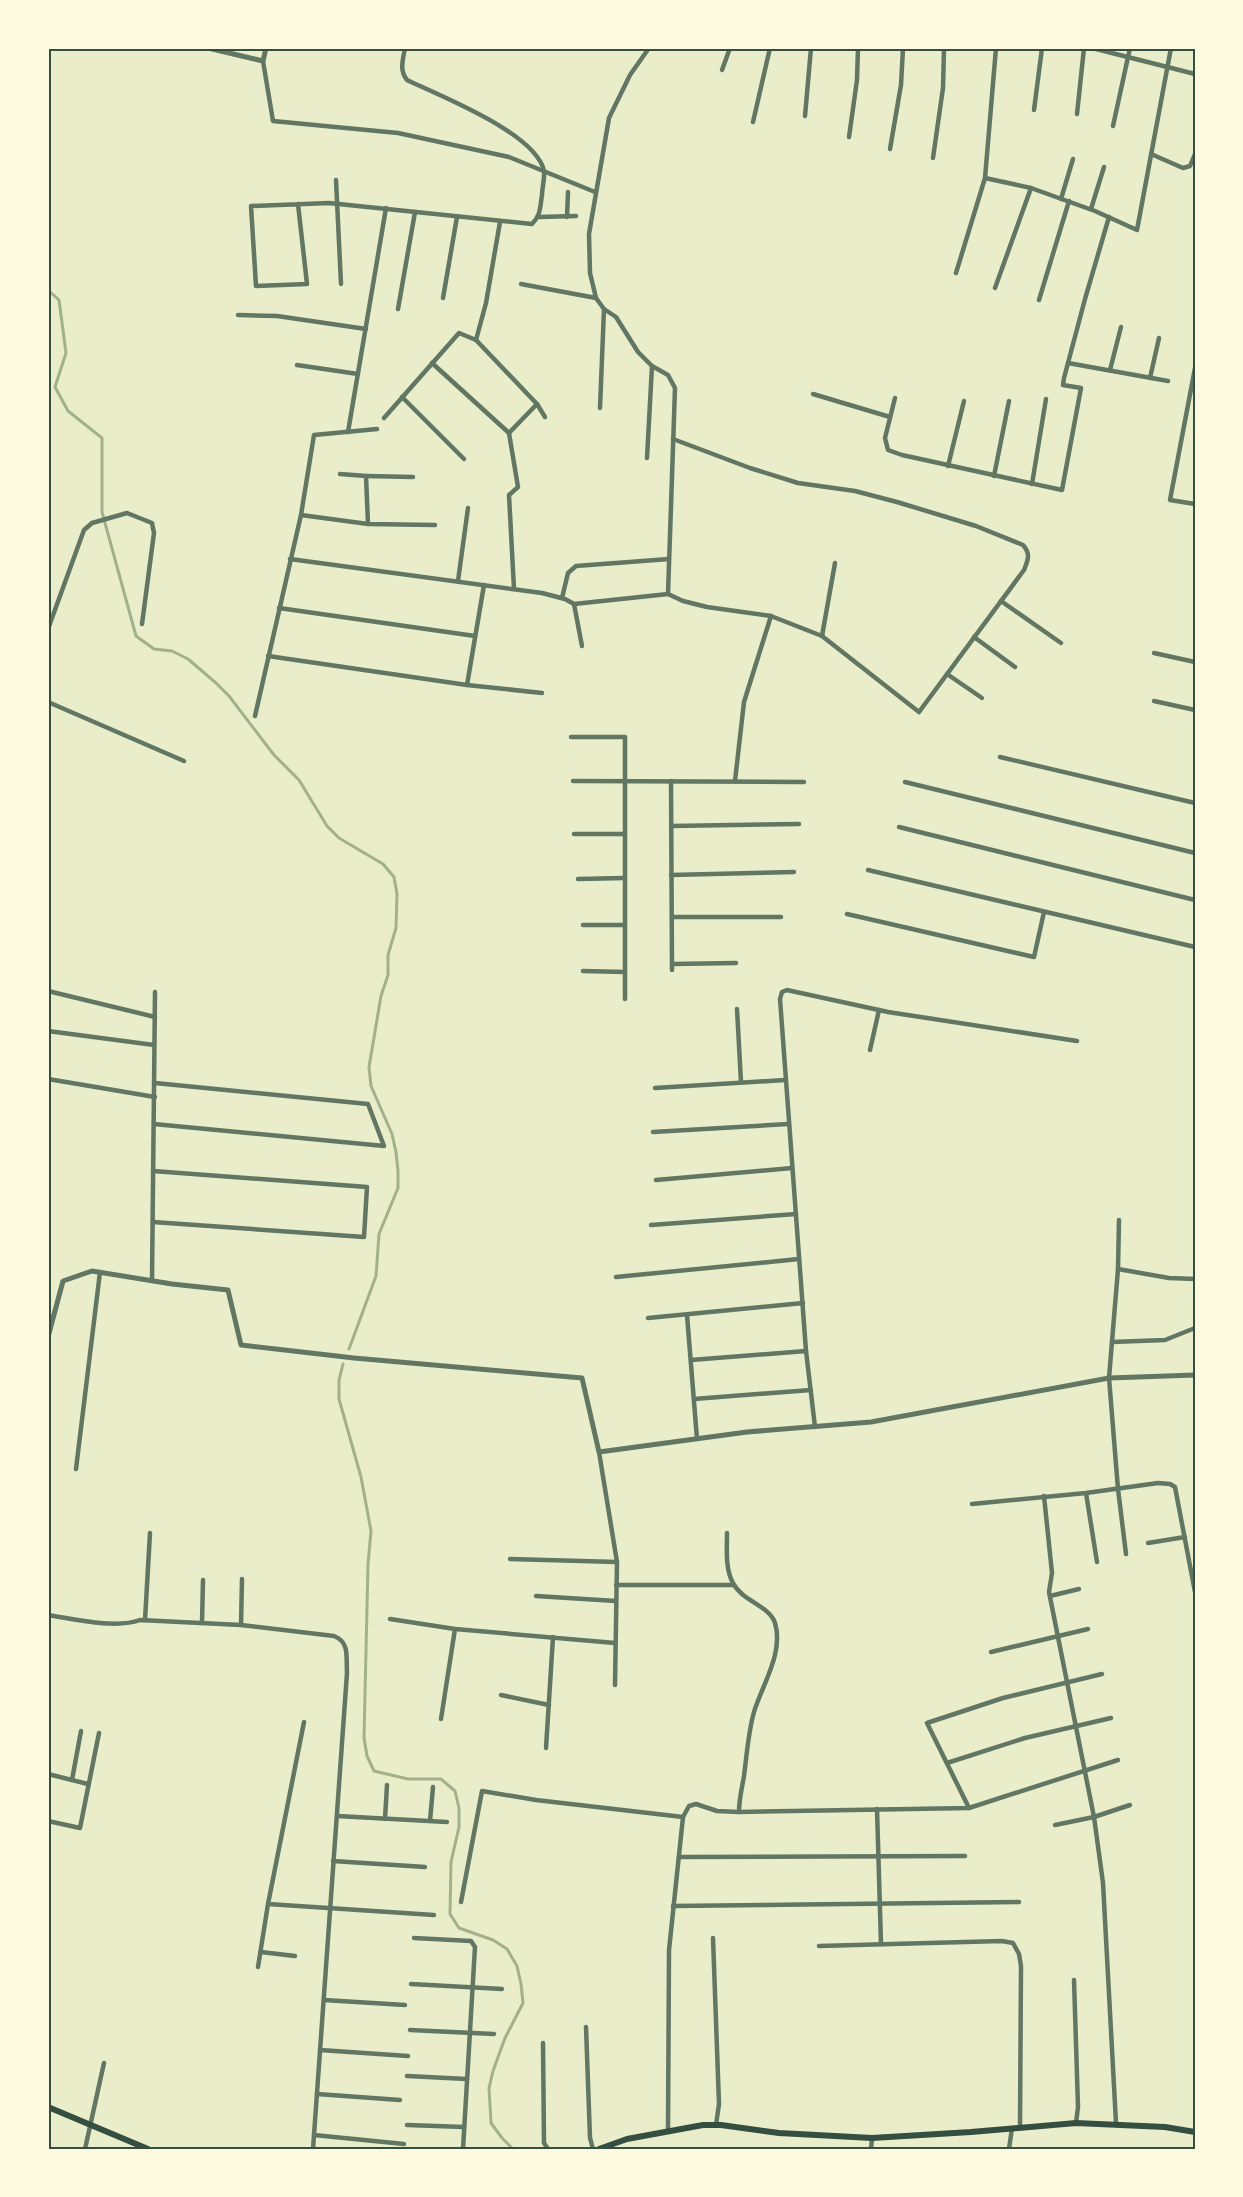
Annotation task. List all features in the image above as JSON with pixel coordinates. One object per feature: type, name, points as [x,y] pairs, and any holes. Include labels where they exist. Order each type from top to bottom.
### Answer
[{"type":"main road","points":[[48,2108],[148,2149]]},
{"type":"main road","points":[[599,2149],[627,2139],[668,2130],[716,2125],[779,2133],[872,2138],[1076,2123],[1116,2123],[1195,2132]]},
{"type":"street","points":[[208,48],[263,61]]},
{"type":"street","points":[[266,48],[263,61],[273,121],[398,133],[509,157],[595,192]]},
{"type":"street","points":[[298,204],[307,284],[256,286],[251,206],[298,204],[337,204],[532,224],[539,217],[544,171],[536,157],[524,142],[505,128],[407,80],[402,74],[401,67],[405,48]]},
{"type":"street","points":[[649,48],[630,75],[609,118],[589,234],[590,273],[596,298],[604,309],[616,317],[638,352],[652,366],[668,375],[675,388],[668,594]]},
{"type":"street","points":[[722,70],[730,48]]},
{"type":"street","points":[[753,122],[770,48]]},
{"type":"street","points":[[805,116],[811,48]]},
{"type":"street","points":[[849,137],[857,80],[858,48]]},
{"type":"street","points":[[890,149],[901,85],[903,48]]},
{"type":"street","points":[[933,158],[943,88],[944,48]]},
{"type":"street","points":[[956,273],[985,178],[996,48]]},
{"type":"street","points":[[1034,110],[1041,48]]},
{"type":"street","points":[[1077,114],[1084,48]]},
{"type":"street","points":[[1092,48],[1195,74]]},
{"type":"street","points":[[1113,126],[1130,48]]},
{"type":"street","points":[[985,178],[1031,188],[1091,209],[1137,230],[1171,48]]},
{"type":"street","points":[[1151,154],[1183,168],[1190,166],[1195,154]]},
{"type":"street","points":[[1061,199],[1073,159]]},
{"type":"street","points":[[1091,209],[1104,167]]},
{"type":"street","points":[[336,180],[341,284]]},
{"type":"street","points":[[995,288],[1031,188]]},
{"type":"street","points":[[567,192],[567,216]]},
{"type":"street","points":[[1039,300],[1068,201]]},
{"type":"street","points":[[348,432],[386,208]]},
{"type":"street","points":[[398,309],[415,212]]},
{"type":"street","points":[[539,217],[576,216]]},
{"type":"street","points":[[443,298],[457,217]]},
{"type":"street","points":[[895,398],[885,438],[888,450],[948,466],[1062,490],[1081,388],[1064,385],[1085,299],[1110,218]]},
{"type":"street","points":[[476,340],[486,303],[500,222]]},
{"type":"street","points":[[520,284],[596,298]]},
{"type":"street","points":[[600,408],[604,309]]},
{"type":"street","points":[[238,315],[277,316],[366,329]]},
{"type":"street","points":[[1110,370],[1120,327]]},
{"type":"street","points":[[384,418],[459,333],[476,340],[537,404],[545,417]]},
{"type":"street","points":[[1150,378],[1159,338]]},
{"type":"street","points":[[432,363],[509,433],[518,487],[509,495],[514,589]]},
{"type":"street","points":[[1068,363],[1168,381]]},
{"type":"street","points":[[297,365],[358,374]]},
{"type":"street","points":[[647,458],[652,366]]},
{"type":"street","points":[[1195,368],[1170,500],[1195,504]]},
{"type":"street","points":[[813,394],[890,417]]},
{"type":"street","points":[[402,397],[464,459]]},
{"type":"street","points":[[1032,484],[1046,399]]},
{"type":"street","points":[[948,466],[963,401]]},
{"type":"street","points":[[994,476],[1009,401]]},
{"type":"street","points":[[509,433],[537,404]]},
{"type":"street","points":[[255,716],[301,515],[314,435],[377,429]]},
{"type":"street","points":[[290,559],[514,589],[562,598],[574,604],[668,594],[683,601],[707,607],[771,616],[822,636],[919,712],[1024,570],[1029,557],[1028,550],[1023,545],[976,526],[855,491],[788,480],[673,439]]},
{"type":"street","points":[[340,474],[413,477]]},
{"type":"street","points":[[366,476],[368,524]]},
{"type":"street","points":[[458,581],[468,508]]},
{"type":"street","points":[[48,629],[84,530],[92,523],[127,513],[152,523],[154,533],[142,624]]},
{"type":"street","points":[[301,515],[368,524],[435,525]]},
{"type":"street","points":[[562,598],[568,573],[576,566],[669,559]]},
{"type":"street","points":[[822,636],[835,563]]},
{"type":"street","points":[[467,685],[484,585]]},
{"type":"street","points":[[1001,601],[1061,643]]},
{"type":"street","points":[[574,604],[582,646]]},
{"type":"street","points":[[279,608],[475,636]]},
{"type":"street","points":[[735,781],[744,702],[771,616]]},
{"type":"street","points":[[974,638],[1015,667]]},
{"type":"street","points":[[1154,653],[1195,662]]},
{"type":"street","points":[[268,656],[467,685],[542,693]]},
{"type":"street","points":[[947,674],[982,698]]},
{"type":"street","points":[[1154,701],[1195,710]]},
{"type":"street","points":[[48,702],[184,762]]},
{"type":"street","points":[[571,736],[625,737],[625,999]]},
{"type":"street","points":[[1000,757],[1195,803]]},
{"type":"street","points":[[573,781],[804,782]]},
{"type":"street","points":[[671,781],[672,970]]},
{"type":"street","points":[[905,782],[1195,853]]},
{"type":"street","points":[[671,826],[799,824]]},
{"type":"street","points":[[898,827],[1195,900]]},
{"type":"street","points":[[574,834],[625,834]]},
{"type":"street","points":[[867,870],[1195,947]]},
{"type":"street","points":[[671,875],[794,872]]},
{"type":"street","points":[[578,879],[625,878]]},
{"type":"street","points":[[847,914],[1034,957],[1044,912]]},
{"type":"street","points":[[672,917],[781,917]]},
{"type":"street","points":[[583,925],[625,925]]},
{"type":"street","points":[[672,964],[736,963]]},
{"type":"street","points":[[583,971],[625,972]]},
{"type":"street","points":[[815,1427],[806,1351],[788,1124],[780,999],[782,992],[787,990],[879,1010],[1077,1041]]},
{"type":"street","points":[[48,992],[155,1017]]},
{"type":"street","points":[[152,1281],[155,992]]},
{"type":"street","points":[[737,1009],[741,1082]]},
{"type":"street","points":[[870,1050],[879,1010]]},
{"type":"street","points":[[48,1031],[154,1045]]},
{"type":"street","points":[[48,1079],[155,1097]]},
{"type":"street","points":[[655,1089],[785,1080]]},
{"type":"street","points":[[154,1124],[384,1146],[368,1104],[155,1083]]},
{"type":"street","points":[[653,1132],[788,1124]]},
{"type":"street","points":[[656,1180],[792,1168]]},
{"type":"street","points":[[153,1172],[367,1187],[363,1237],[153,1222]]},
{"type":"street","points":[[651,1225],[796,1214]]},
{"type":"street","points":[[1119,1220],[1118,1269],[1109,1378],[1126,1554]]},
{"type":"street","points":[[616,1277],[799,1259]]},
{"type":"street","points":[[1118,1269],[1169,1278],[1195,1279]]},
{"type":"street","points":[[48,1337],[63,1281],[92,1271],[228,1290],[241,1345],[354,1358],[582,1378],[598,1452],[616,1562],[615,1685]]},
{"type":"street","points":[[76,1468],[100,1272]]},
{"type":"street","points":[[648,1318],[803,1303]]},
{"type":"street","points":[[687,1315],[697,1439]]},
{"type":"street","points":[[1112,1342],[1164,1340],[1195,1328]]},
{"type":"street","points":[[691,1360],[806,1351]]},
{"type":"street","points":[[598,1452],[747,1432],[871,1422],[1109,1378],[1195,1375]]},
{"type":"street","points":[[694,1399],[811,1390]]},
{"type":"street","points":[[972,1504],[1086,1493],[1158,1483],[1170,1484],[1175,1487],[1195,1592]]},
{"type":"street","points":[[1086,1493],[1097,1562]]},
{"type":"street","points":[[1044,1496],[1052,1573],[1049,1583],[1050,1596],[1094,1817],[1103,1883],[1116,2123]]},
{"type":"street","points":[[145,1620],[150,1533]]},
{"type":"street","points":[[727,1533],[728,1569],[733,1585],[748,1600],[768,1612],[776,1623],[776,1644],[772,1666],[754,1711],[750,1729],[739,1796],[739,1812]]},
{"type":"street","points":[[1148,1543],[1185,1538]]},
{"type":"street","points":[[510,1559],[616,1562]]},
{"type":"street","points":[[241,1625],[242,1579]]},
{"type":"street","points":[[202,1623],[203,1580]]},
{"type":"street","points":[[616,1585],[733,1585]]},
{"type":"street","points":[[1050,1596],[1079,1589]]},
{"type":"street","points":[[536,1596],[616,1601]]},
{"type":"street","points":[[48,1615],[130,1623],[145,1620],[241,1625],[334,1636],[342,1639],[346,1645],[347,1673],[313,2149]]},
{"type":"street","points":[[390,1619],[455,1629],[615,1643]]},
{"type":"street","points":[[441,1719],[455,1629]]},
{"type":"street","points":[[991,1652],[1088,1629]]},
{"type":"street","points":[[546,1748],[553,1637]]},
{"type":"street","points":[[969,1808],[927,1723],[1003,1698],[1102,1674]]},
{"type":"street","points":[[501,1695],[549,1705]]},
{"type":"street","points":[[947,1763],[1025,1738],[1111,1718]]},
{"type":"street","points":[[258,1967],[304,1722]]},
{"type":"street","points":[[72,1780],[81,1731]]},
{"type":"street","points":[[48,1821],[80,1828],[99,1733]]},
{"type":"street","points":[[668,2130],[669,1950],[683,1817],[689,1806],[696,1804],[717,1811],[739,1812],[969,1808],[1118,1760]]},
{"type":"street","points":[[48,1774],[88,1784]]},
{"type":"street","points":[[386,1819],[387,1785]]},
{"type":"street","points":[[430,1821],[433,1787]]},
{"type":"street","points":[[461,1902],[482,1791],[536,1800],[683,1817]]},
{"type":"street","points":[[1055,1825],[1094,1817],[1130,1805]]},
{"type":"street","points":[[878,1809],[881,1944]]},
{"type":"street","points":[[337,1816],[447,1822]]},
{"type":"street","points":[[679,1857],[965,1856]]},
{"type":"street","points":[[333,1861],[425,1867]]},
{"type":"street","points":[[674,1906],[1018,1902]]},
{"type":"street","points":[[268,1904],[434,1916]]},
{"type":"street","points":[[414,1938],[471,1941],[475,1947],[463,2149]]},
{"type":"street","points":[[713,1938],[719,2104],[716,2125]]},
{"type":"street","points":[[819,1946],[1002,1941],[1012,1943],[1019,1954],[1021,1966],[1020,2127]]},
{"type":"street","points":[[261,1952],[295,1956]]},
{"type":"street","points":[[1074,1980],[1078,2107],[1076,2123]]},
{"type":"street","points":[[411,1984],[502,1989]]},
{"type":"street","points":[[324,2000],[405,2005]]},
{"type":"street","points":[[586,2027],[590,2138],[593,2149]]},
{"type":"street","points":[[410,2030],[494,2034]]},
{"type":"street","points":[[543,2043],[544,2143],[548,2149]]},
{"type":"street","points":[[320,2050],[408,2056]]},
{"type":"street","points":[[85,2149],[104,2063]]},
{"type":"street","points":[[407,2076],[467,2079]]},
{"type":"street","points":[[317,2094],[400,2100]]},
{"type":"street","points":[[407,2125],[464,2127]]},
{"type":"street","points":[[1009,2149],[1012,2128]]},
{"type":"street","points":[[314,2135],[404,2144]]},
{"type":"street","points":[[871,2149],[872,2138]]},
{"type":"waterway","points":[[48,290],[59,300],[66,353],[55,387],[68,411],[102,438],[102,512],[136,636],[154,649],[172,651],[188,659],[216,683],[229,696],[274,755],[299,780],[327,826],[339,838],[383,864],[394,877],[397,894],[396,928],[388,955],[388,975],[381,996],[369,1067],[371,1086],[392,1134],[396,1152],[398,1188],[379,1234],[376,1276],[349,1349]]},
{"type":"waterway","points":[[343,1364],[339,1380],[339,1399],[361,1477],[371,1531],[368,1564],[364,1738],[367,1756],[374,1771],[408,1779],[441,1779],[455,1791],[459,1808],[459,1827],[451,1862],[450,1914],[459,1928],[493,1940],[507,1949],[517,1966],[521,1984],[523,2003],[505,2038],[489,2088],[491,2123],[513,2149]]}]
